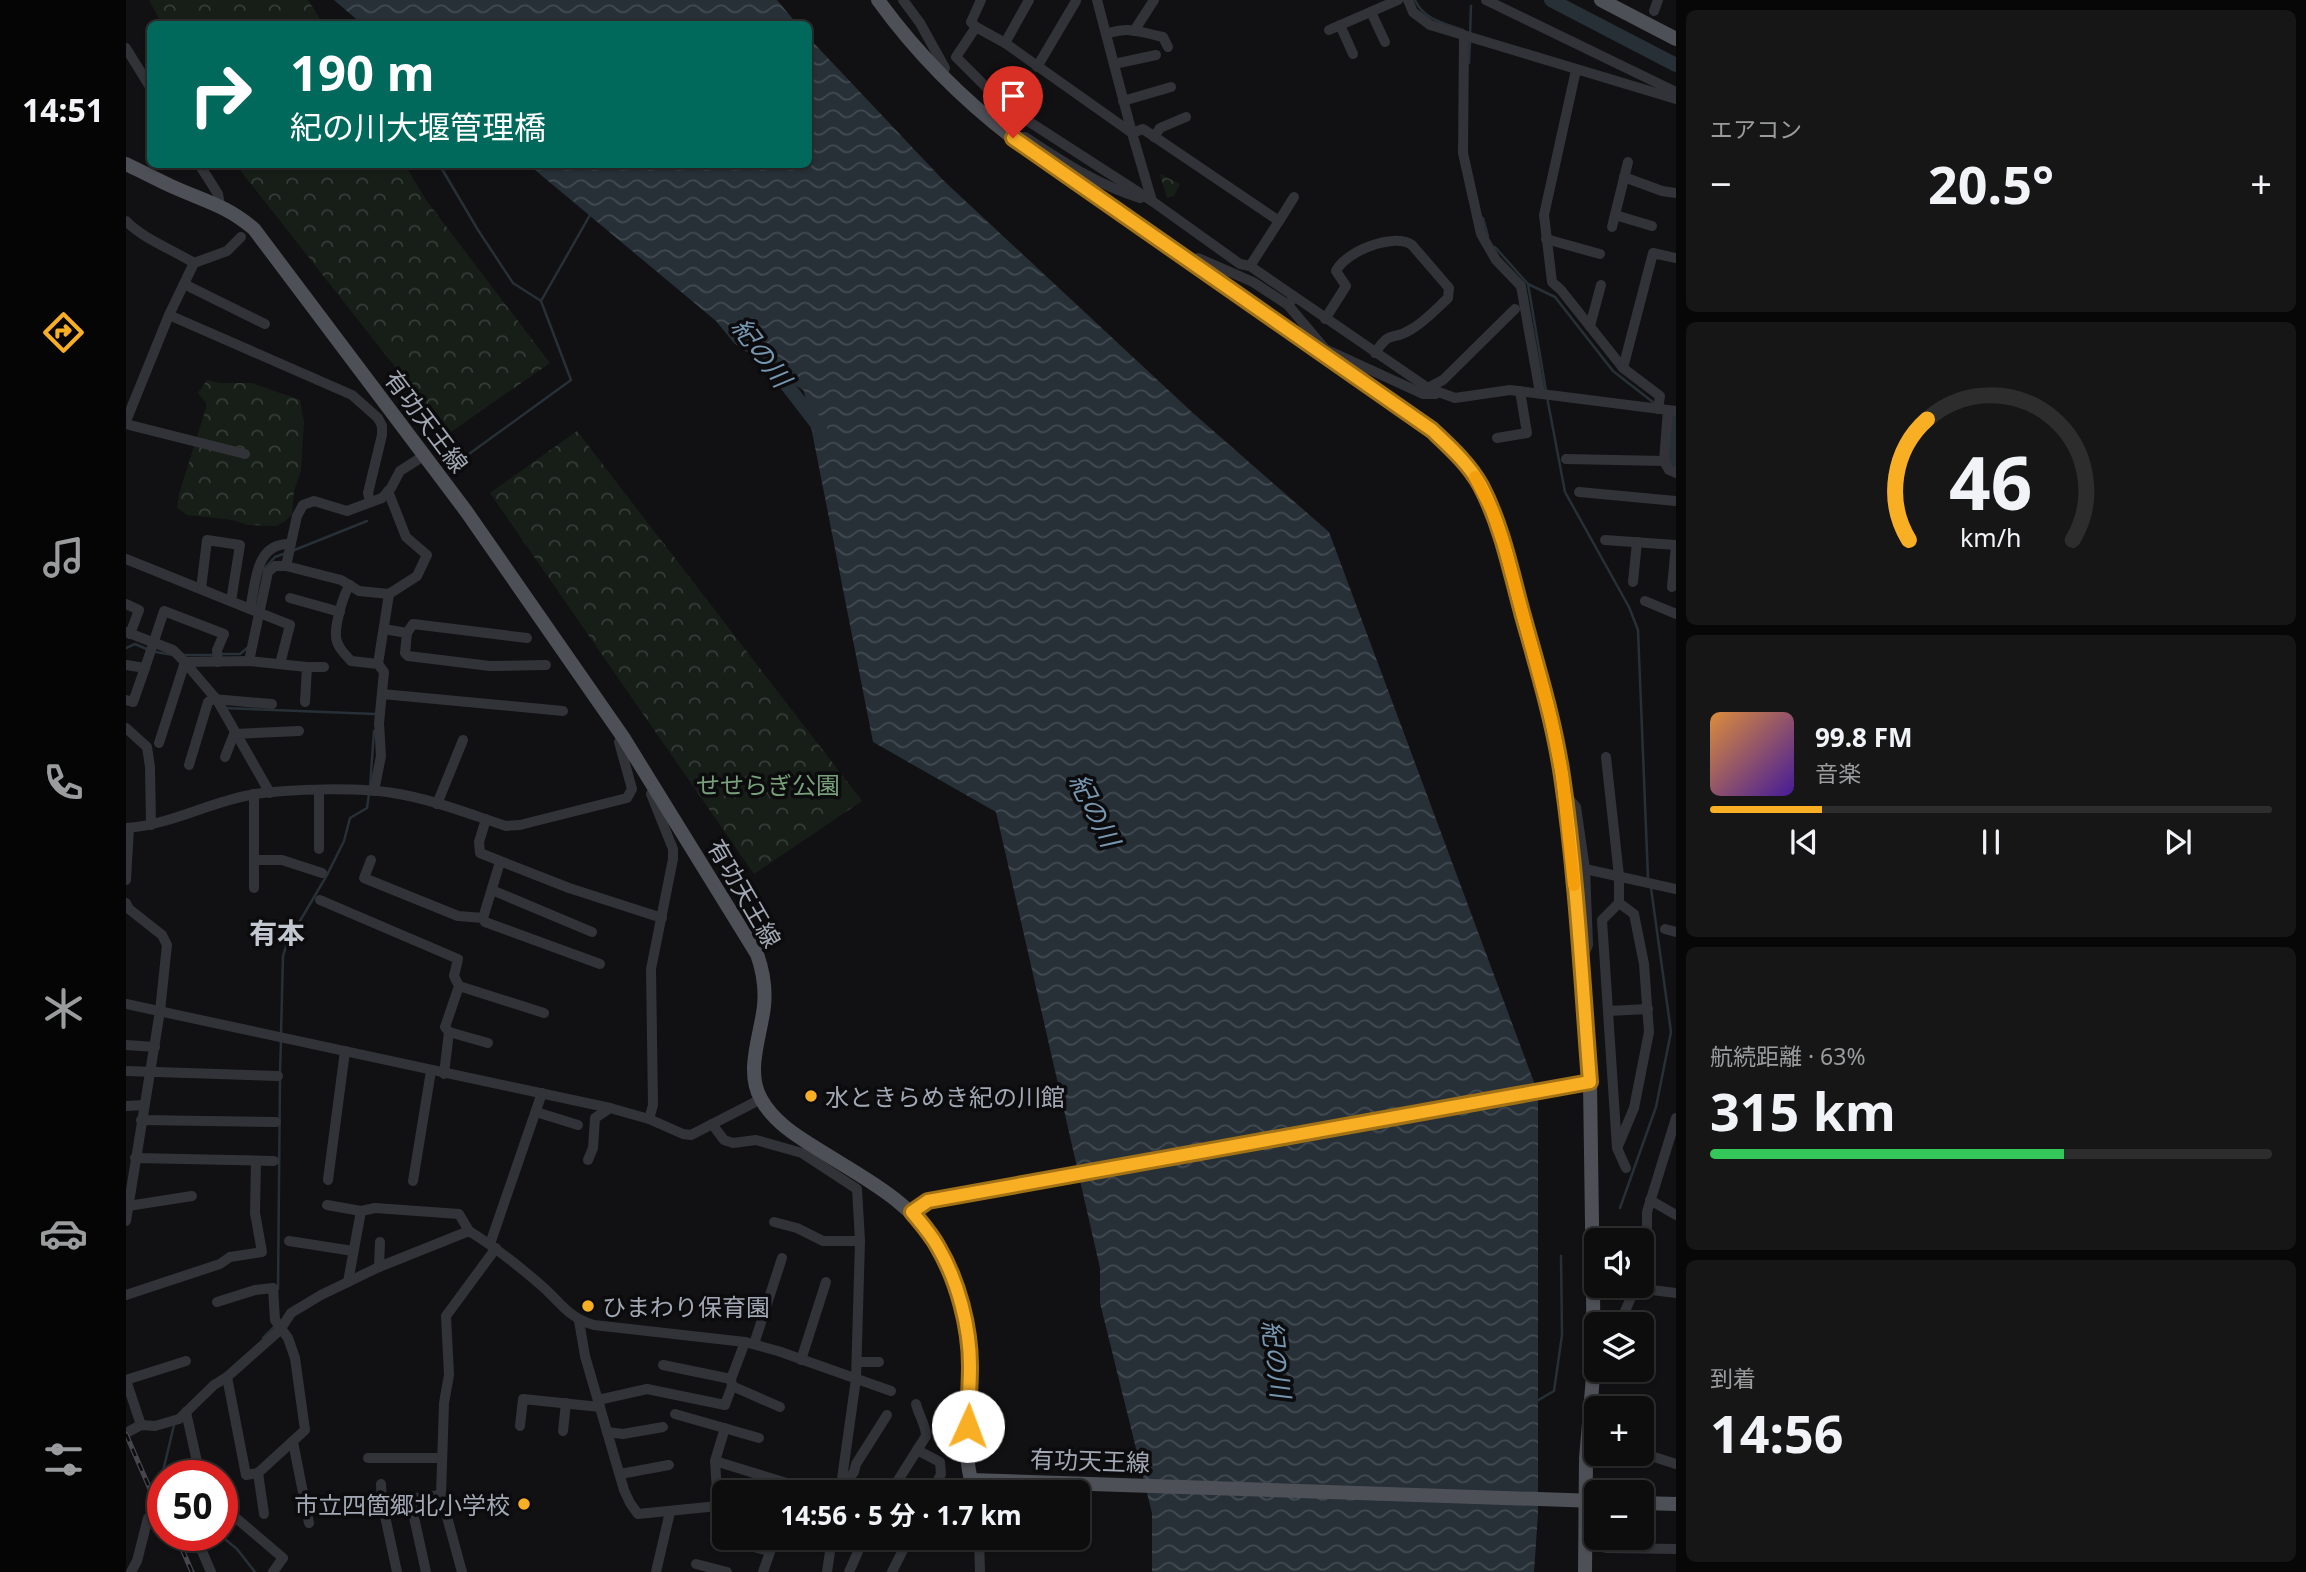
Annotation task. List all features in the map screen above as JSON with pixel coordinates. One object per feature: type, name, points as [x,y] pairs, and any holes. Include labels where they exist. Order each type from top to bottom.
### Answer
[{"type":"main road","points":[[878,0],[941,77],[979,111],[1013,138],[1323,351],[1432,430],[1462,459],[1479,483],[1504,545],[1551,719],[1564,794],[1580,954],[1593,1312]]},
{"type":"main road","points":[[1601,0],[1676,39]]},
{"type":"main road","name":"有功天王線","points":[[126,164],[220,205],[237,214],[254,229],[425,455],[623,737],[757,954],[765,989],[754,1070],[761,1099],[779,1122],[912,1212],[938,1247],[963,1312],[970,1358],[967,1451],[972,1480]]},
{"type":"main road","points":[[1588,1480],[1594,1382]]},
{"type":"main road","name":"有功天王線","points":[[1090,1483],[1584,1501]]},
{"type":"main road","points":[[1654,1503],[1676,1504]]},
{"type":"main road","points":[[1585,1572],[1586,1550]]},
{"type":"street","points":[[903,0],[920,23],[945,68],[941,77]]},
{"type":"street","points":[[981,0],[971,22],[976,27],[1005,43],[1132,132],[1143,130],[1279,221]]},
{"type":"street","points":[[1005,43],[1029,0]]},
{"type":"street","points":[[1037,66],[1076,0]]},
{"type":"street","points":[[1097,0],[1152,201]]},
{"type":"street","points":[[1134,31],[1154,0]]},
{"type":"street","points":[[1329,30],[1398,0]]},
{"type":"street","points":[[1408,0],[1413,12],[1424,21],[1468,37],[1676,99]]},
{"type":"street","points":[[1486,0],[1676,92]]},
{"type":"street","points":[[1371,12],[1385,42]]},
{"type":"street","points":[[1340,25],[1353,54]]},
{"type":"street","points":[[976,27],[956,57],[996,97],[1028,121],[1152,201],[1240,264],[1250,266],[1291,301],[1323,351],[1423,394],[1434,391],[1515,309]]},
{"type":"street","points":[[1106,34],[1123,29],[1163,37],[1168,47]]},
{"type":"street","points":[[1468,37],[1463,153],[1481,234],[1496,260],[1521,286],[1545,394]]},
{"type":"street","points":[[126,48],[147,82]]},
{"type":"street","points":[[1114,64],[1156,55]]},
{"type":"street","points":[[1576,70],[1544,215],[1552,282],[1623,368],[1660,396],[1668,410],[1664,461],[1669,470],[1676,473]]},
{"type":"street","points":[[1123,101],[1171,87]]},
{"type":"street","points":[[1154,137],[1160,128],[1186,117]]},
{"type":"street","points":[[1013,138],[1025,137],[1066,164],[1116,191],[1152,201]]},
{"type":"street","points":[[1612,226],[1628,162]]},
{"type":"street","points":[[202,168],[218,194],[220,205]]},
{"type":"street","points":[[1624,177],[1662,191],[1676,193]]},
{"type":"street","points":[[1250,266],[1294,197]]},
{"type":"street","points":[[1615,215],[1652,226]]},
{"type":"street","points":[[126,221],[135,230],[170,247],[194,263]]},
{"type":"street","points":[[241,237],[227,251],[194,263],[169,315],[126,422],[245,454]]},
{"type":"street","points":[[1546,239],[1600,254]]},
{"type":"street","points":[[1325,319],[1345,290],[1345,283],[1336,271],[1342,262],[1384,241],[1406,240],[1449,288],[1448,298],[1411,330],[1384,340],[1376,353]]},
{"type":"street","points":[[1623,368],[1653,253],[1676,258]]},
{"type":"street","points":[[1189,261],[1198,258],[1291,301],[1325,319],[1434,391],[1455,398],[1510,390],[1668,410]]},
{"type":"street","points":[[184,284],[265,324]]},
{"type":"street","points":[[1590,326],[1601,285]]},
{"type":"street","points":[[169,315],[352,395],[378,418],[382,435],[368,493],[370,502]]},
{"type":"street","points":[[1443,380],[1455,398]]},
{"type":"street","points":[[1497,438],[1527,433],[1520,391]]},
{"type":"street","points":[[286,563],[297,516],[303,505],[314,501],[347,511],[382,498],[400,471],[425,455]]},
{"type":"street","points":[[1566,459],[1664,461]]},
{"type":"street","points":[[255,610],[268,572],[275,566],[286,563],[341,580],[359,591],[389,594],[417,576],[427,555],[406,537],[388,491]]},
{"type":"street","points":[[1579,492],[1676,501]]},
{"type":"street","points":[[201,589],[207,540],[240,545],[231,601]]},
{"type":"street","points":[[1605,540],[1676,545],[1672,587]]},
{"type":"street","points":[[1633,582],[1637,542]]},
{"type":"street","points":[[249,661],[261,560],[268,549],[276,545],[290,546]]},
{"type":"street","points":[[126,559],[290,625],[280,664]]},
{"type":"street","points":[[350,585],[340,611],[336,636],[340,648],[351,661],[378,664]]},
{"type":"street","points":[[370,791],[381,756],[379,723],[384,672],[378,664],[389,594]]},
{"type":"street","points":[[290,598],[340,611]]},
{"type":"street","points":[[1646,601],[1676,614]]},
{"type":"street","points":[[126,604],[139,610],[128,633],[151,648],[181,661],[216,702],[237,733],[270,793]]},
{"type":"street","points":[[126,700],[133,702],[164,611],[224,634],[218,656]]},
{"type":"street","points":[[527,638],[412,624],[407,633],[405,653],[408,656],[490,666],[546,666]]},
{"type":"street","points":[[384,629],[407,633]]},
{"type":"street","points":[[181,661],[218,656],[324,667]]},
{"type":"street","points":[[159,743],[181,661]]},
{"type":"street","points":[[126,665],[145,668]]},
{"type":"street","points":[[305,702],[307,667]]},
{"type":"street","points":[[382,694],[562,711]]},
{"type":"street","points":[[216,702],[272,704]]},
{"type":"street","points":[[189,765],[216,702]]},
{"type":"street","points":[[126,728],[147,747],[151,825]]},
{"type":"street","points":[[225,757],[234,734],[299,731]]},
{"type":"street","points":[[126,880],[128,828],[151,825],[254,794],[370,791],[437,804],[506,826],[520,825],[627,798],[632,789],[619,742],[623,737]]},
{"type":"street","points":[[437,804],[463,740]]},
{"type":"street","points":[[1606,757],[1619,876],[1619,903],[1602,920],[1617,1148],[1626,1168]]},
{"type":"street","points":[[319,791],[319,849]]},
{"type":"street","points":[[254,794],[254,888]]},
{"type":"street","points":[[649,1119],[653,1105],[651,969],[673,849],[651,794]]},
{"type":"street","points":[[1564,794],[1576,807],[1585,869],[1588,945],[1580,954]]},
{"type":"street","points":[[486,820],[478,842],[480,853],[569,888],[662,918]]},
{"type":"street","points":[[254,860],[282,860],[322,873]]},
{"type":"street","points":[[371,860],[364,878],[458,916],[483,918],[485,922],[600,964]]},
{"type":"street","points":[[483,918],[500,862]]},
{"type":"street","points":[[1585,869],[1676,890]]},
{"type":"street","points":[[492,890],[592,932]]},
{"type":"street","points":[[320,900],[458,959],[454,976],[459,986],[544,1013]]},
{"type":"street","points":[[126,903],[129,909],[162,935],[167,945],[155,1047],[138,1135],[126,1221]]},
{"type":"street","points":[[1617,1148],[1634,1108],[1649,1032],[1644,964],[1634,914],[1619,903]]},
{"type":"street","points":[[459,986],[444,1027],[449,1032],[488,1043]]},
{"type":"street","points":[[126,1004],[610,1108],[649,1119],[683,1134],[691,1135],[761,1099]]},
{"type":"street","points":[[1608,1011],[1648,1009]]},
{"type":"street","points":[[444,1074],[449,1032]]},
{"type":"street","points":[[126,1045],[155,1047]]},
{"type":"street","points":[[328,1180],[345,1051]]},
{"type":"street","points":[[126,1071],[278,1076]]},
{"type":"street","points":[[413,1181],[431,1071]]},
{"type":"street","points":[[912,1212],[928,1201],[1584,1083]]},
{"type":"street","points":[[462,1572],[441,1495],[444,1404],[449,1375],[446,1316],[493,1246],[542,1093]]},
{"type":"street","points":[[126,1106],[144,1105]]},
{"type":"street","points":[[588,1160],[593,1148],[595,1118],[610,1108]]},
{"type":"street","points":[[537,1112],[579,1125]]},
{"type":"street","points":[[141,1120],[276,1122]]},
{"type":"street","points":[[1647,1228],[1650,1200],[1675,1123]]},
{"type":"street","points":[[712,1124],[724,1140],[733,1143],[756,1140],[802,1153],[857,1189],[860,1241],[857,1362],[842,1480]]},
{"type":"street","points":[[126,1136],[138,1135]]},
{"type":"street","points":[[1664,1156],[1676,1163]]},
{"type":"street","points":[[135,1158],[274,1161]]},
{"type":"street","points":[[126,1295],[220,1264],[230,1257],[262,1252],[255,1213],[256,1161]]},
{"type":"street","points":[[128,1199],[192,1196]]},
{"type":"street","points":[[1650,1200],[1676,1215]]},
{"type":"street","points":[[327,1205],[361,1211],[375,1208],[459,1214],[468,1231],[493,1246],[579,1321],[750,1343],[891,1391]]},
{"type":"street","points":[[348,1282],[361,1211]]},
{"type":"street","points":[[774,1222],[797,1228],[823,1241],[860,1241]]},
{"type":"street","points":[[126,1433],[141,1425],[155,1426],[179,1418],[215,1385],[228,1377],[291,1313],[379,1266],[468,1231]]},
{"type":"street","points":[[289,1241],[354,1251]]},
{"type":"street","points":[[379,1266],[380,1242]]},
{"type":"street","points":[[520,1426],[523,1399],[566,1404],[599,1403],[647,1389],[724,1405],[782,1258]]},
{"type":"street","points":[[801,1360],[826,1282]]},
{"type":"street","points":[[217,1302],[255,1290],[273,1288],[278,1327],[288,1338],[295,1358],[305,1430],[258,1473],[246,1475],[228,1377]]},
{"type":"street","points":[[1654,1290],[1676,1293]]},
{"type":"street","points":[[579,1321],[607,1432],[630,1503],[638,1514],[712,1508]]},
{"type":"street","points":[[141,1425],[126,1380],[186,1361]]},
{"type":"street","points":[[857,1362],[879,1362]]},
{"type":"street","points":[[663,1365],[732,1383],[780,1407]]},
{"type":"street","points":[[563,1431],[566,1404]]},
{"type":"street","points":[[898,1480],[926,1436],[926,1428],[919,1418],[916,1404]]},
{"type":"street","points":[[676,1414],[759,1438]]},
{"type":"street","points":[[848,1480],[887,1415]]},
{"type":"street","points":[[179,1418],[194,1460]]},
{"type":"street","points":[[607,1432],[623,1434],[663,1427]]},
{"type":"street","points":[[717,1480],[715,1461],[725,1427]]},
{"type":"street","points":[[293,1442],[309,1523]]},
{"type":"street","points":[[917,1450],[940,1462],[941,1474],[938,1480]]},
{"type":"street","points":[[1654,1457],[1676,1464]]},
{"type":"street","points":[[368,1458],[441,1458]]},
{"type":"street","points":[[715,1461],[777,1480]]},
{"type":"street","points":[[620,1474],[669,1465]]},
{"type":"street","points":[[258,1473],[264,1514]]},
{"type":"street","points":[[381,1484],[382,1502],[397,1572]]},
{"type":"street","points":[[382,1502],[441,1495]]},
{"type":"street","points":[[410,1499],[426,1572]]},
{"type":"street","points":[[656,1572],[670,1512]]},
{"type":"street","points":[[238,1519],[284,1558],[273,1572]]},
{"type":"street","points":[[131,1572],[137,1561],[147,1522]]},
{"type":"street","points":[[1654,1549],[1676,1549]]},
{"type":"street","points":[[763,1572],[770,1551],[766,1550]]},
{"type":"street","points":[[827,1572],[830,1550]]},
{"type":"street","points":[[849,1572],[859,1550]]},
{"type":"street","points":[[892,1572],[903,1550]]},
{"type":"street","points":[[979,1550],[980,1572]]},
{"type":"street","points":[[202,1551],[211,1572]]},
{"type":"street","points":[[696,1564],[727,1572]]},
{"type":"green space","points":[[149,0],[308,0],[321,21],[160,21]]},
{"type":"green space","points":[[238,168],[407,168],[426,200],[550,363],[448,434]]},
{"type":"green space","points":[[1160,174],[1180,184],[1174,196],[1167,198]]},
{"type":"green space","points":[[207,380],[220,383],[252,383],[300,400],[304,422],[301,470],[294,491],[292,514],[284,522],[276,526],[248,525],[233,520],[187,515],[177,508],[206,408],[206,403],[198,393]]},
{"type":"green space","name":"せせらぎ公園","points":[[577,431],[862,801],[754,874],[490,493]]},
{"type":"water","points":[[334,0],[777,0],[794,21],[358,21]]},
{"type":"water","name":"紀の川","points":[[812,41],[944,181],[1193,413],[1329,532],[1538,1093],[1538,1514],[1534,1572],[1152,1572],[1152,1513],[1100,1303],[1100,1268],[996,812],[873,742],[804,391],[734,343],[716,321],[533,168],[812,168]]},
{"type":"waterway","points":[[1415,0],[1429,16],[1463,30]]},
{"type":"waterway","points":[[1551,0],[1676,65]]},
{"type":"waterway","points":[[1470,35],[1471,6]]},
{"type":"waterway","points":[[1469,63],[1470,42]]},
{"type":"waterway","points":[[441,168],[513,283],[541,301],[571,380],[469,454]]},
{"type":"waterway","points":[[541,301],[590,215]]},
{"type":"waterway","points":[[1483,218],[1488,236]]},
{"type":"waterway","points":[[1495,247],[1528,284],[1546,391]]},
{"type":"waterway","points":[[1528,284],[1555,297],[1613,371],[1654,403]]},
{"type":"waterway","name":"紀の川","points":[[766,358],[820,428]]},
{"type":"waterway","points":[[1547,397],[1565,492],[1629,607],[1638,630],[1648,878]]},
{"type":"waterway","points":[[1673,417],[1670,458],[1676,466]]},
{"type":"waterway","points":[[292,551],[367,521]]},
{"type":"waterway","points":[[264,569],[275,557],[286,553]]},
{"type":"waterway","points":[[126,648],[135,644],[149,650]]},
{"type":"waterway","points":[[222,654],[240,654],[247,648]]},
{"type":"waterway","points":[[156,652],[173,655]]},
{"type":"waterway","points":[[183,655],[215,655]]},
{"type":"waterway","points":[[225,708],[375,714]]},
{"type":"waterway","points":[[370,787],[374,731]]},
{"type":"waterway","points":[[281,1034],[283,956],[287,943],[327,875],[344,841],[350,818],[367,808],[369,794]]},
{"type":"waterway","points":[[1620,1208],[1656,1107],[1671,1032],[1651,888]]},
{"type":"waterway","points":[[280,1072],[281,1040]]},
{"type":"waterway","points":[[278,1289],[280,1079]]},
{"type":"waterway","points":[[1535,1402],[1554,1391],[1562,1335],[1561,1256]]},
{"type":"waterway","points":[[263,1338],[276,1325]]},
{"type":"waterway","points":[[166,1460],[174,1425]]},
{"type":"waterway","points":[[238,1550],[255,1572]]},
{"type":"railway","points":[[126,1434],[147,1482]]},
{"type":"railway","points":[[183,1551],[192,1572]]},
{"type":"slow traffic","points":[[1475,477],[1492,510],[1504,545],[1551,719],[1562,774],[1574,885]]},
{"type":"place","name":"水ときらめき紀の川館","points":[[811,1096]]},
{"type":"place","name":"ひまわり保育園","points":[[588,1306]]},
{"type":"place","name":"市立四箇郷北小学校","points":[[524,1504]]},
{"type":"district","name":"有本","points":[[277,932]]},
{"type":"route","points":[[968,1426],[971,1367],[963,1312],[938,1247],[912,1212],[928,1201],[1590,1082],[1573,865],[1562,774],[1551,719],[1504,545],[1479,483],[1462,459],[1432,430],[1013,138]]}]
